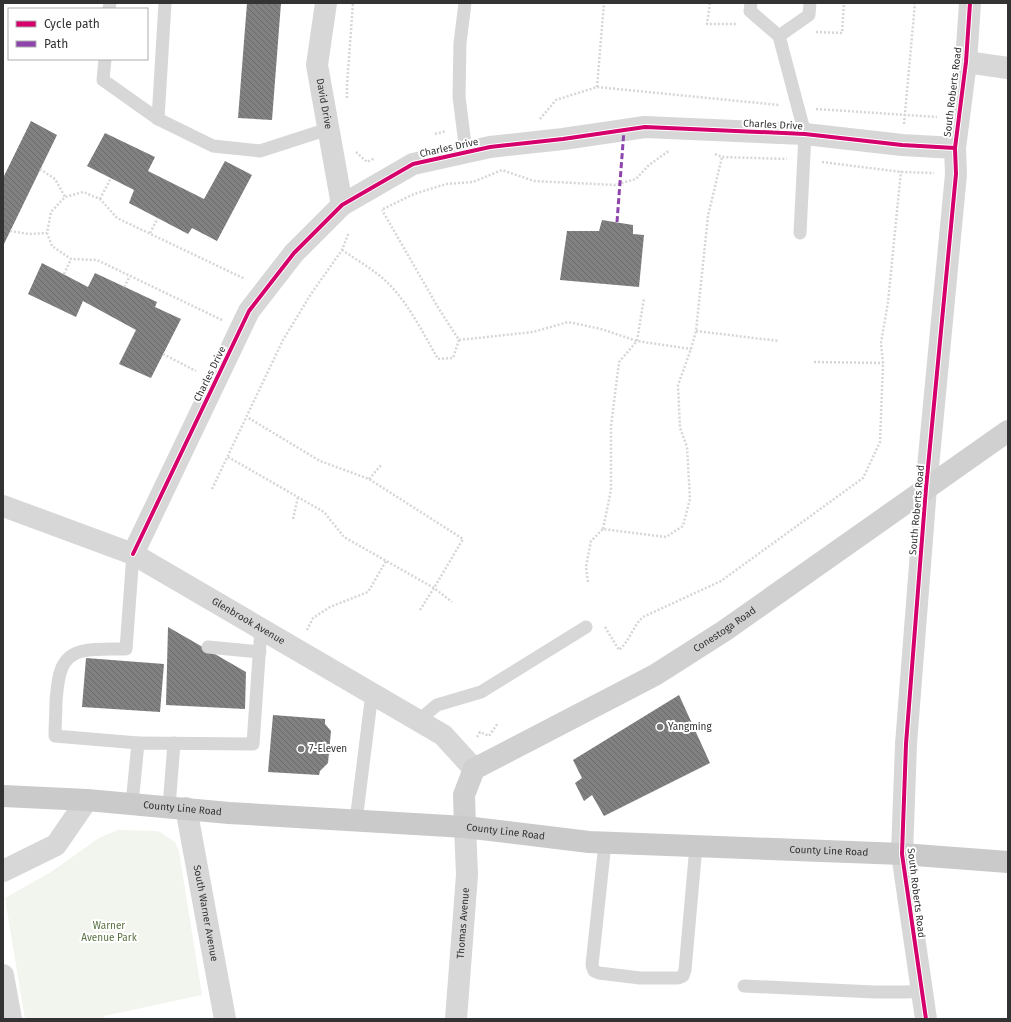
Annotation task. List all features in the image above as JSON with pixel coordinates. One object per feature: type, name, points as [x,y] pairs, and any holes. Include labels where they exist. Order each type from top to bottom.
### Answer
[{"type":"main road","name":"Conestoga Road","points":[[474,769],[655,675],[724,631],[1008,430]]},
{"type":"main road","points":[[465,827],[464,795],[474,769]]},
{"type":"main road","name":"County Line Road","points":[[3,796],[87,800],[229,813],[465,827],[505,833],[605,843],[902,854],[1008,862]]},
{"type":"street","name":"David Drive","points":[[326,3],[317,65],[342,205]]},
{"type":"street","name":"South Roberts Road","points":[[926,1019],[902,854],[906,744],[926,488],[956,174],[955,148],[966,62],[970,3]]},
{"type":"street","points":[[966,62],[1008,68]]},
{"type":"street","name":"Charles Drive","points":[[133,554],[249,311],[294,253],[342,205],[413,164],[490,147],[563,139],[645,127],[805,134],[902,145],[955,148]]},
{"type":"street","name":"Glenbrook Avenue","points":[[3,506],[133,554],[443,735],[474,769]]},
{"type":"street","points":[[3,871],[56,845],[87,800]]},
{"type":"street","name":"South Warner Avenue","points":[[178,808],[225,1019]]},
{"type":"street","name":"Thomas Avenue","points":[[456,1019],[466,875],[465,827]]},
{"type":"street","points":[[3,975],[11,1019]]},
{"type":"lane","points":[[158,119],[164,3]]},
{"type":"lane","points":[[465,3],[460,44],[459,97],[466,152]]},
{"type":"lane","points":[[751,3],[750,11],[779,36],[805,134],[800,233]]},
{"type":"lane","points":[[779,36],[808,15],[810,3]]},
{"type":"lane","points":[[104,60],[103,80],[158,119],[213,146],[260,151],[328,129]]},
{"type":"lane","points":[[133,554],[126,649],[82,651],[73,655],[65,662],[60,670],[58,680],[55,736],[138,743],[253,744],[262,628]]},
{"type":"lane","points":[[419,720],[437,705],[481,692],[586,627]]},
{"type":"lane","points":[[208,647],[260,652]]},
{"type":"lane","points":[[356,821],[372,693]]},
{"type":"lane","points":[[132,804],[138,743]]},
{"type":"lane","points":[[174,743],[178,808]]},
{"type":"lane","points":[[605,843],[592,966],[594,971],[599,973],[640,978],[678,978],[683,976],[685,970],[696,846]]},
{"type":"lane","points":[[744,986],[882,992],[922,991]]},
{"type":"path","points":[[348,100],[347,85],[353,3]]},
{"type":"path","points":[[597,87],[604,3]]},
{"type":"path","points":[[710,3],[707,24],[739,24]]},
{"type":"path","points":[[811,32],[842,33],[844,3]]},
{"type":"path","points":[[586,627],[600,618],[619,650],[623,647],[637,623],[643,617],[721,581],[863,478],[880,442],[883,363],[881,343],[888,302],[901,172],[902,145],[915,3]]},
{"type":"path","points":[[539,120],[556,100],[597,87],[777,105],[797,105],[818,110],[959,118]]},
{"type":"path","points":[[776,98],[777,105]]},
{"type":"path","points":[[815,103],[818,110]]},
{"type":"path","points":[[434,135],[447,131],[463,131]]},
{"type":"path","points":[[376,212],[414,194],[446,184],[473,182],[502,170],[534,181],[615,185],[636,179],[649,165],[673,148]]},
{"type":"path","points":[[355,151],[367,162],[380,156]]},
{"type":"path","points":[[709,151],[722,157],[804,160],[901,172],[956,174]]},
{"type":"path","points":[[603,529],[666,537],[682,526],[690,499],[687,447],[680,428],[678,385],[696,331],[708,216],[722,157]]},
{"type":"path","points":[[40,169],[55,179],[64,197]]},
{"type":"path","points":[[100,199],[111,178]]},
{"type":"path","points":[[222,320],[97,260],[71,259],[52,246],[47,233],[51,212],[64,197],[83,192],[100,199],[117,218],[245,279]]},
{"type":"path","points":[[342,250],[386,281],[397,292],[417,320],[438,359],[454,358],[459,340],[438,309],[382,210]]},
{"type":"path","points":[[150,233],[158,218]]},
{"type":"path","points":[[212,489],[283,340],[311,294],[342,250],[351,229]]},
{"type":"path","points":[[10,231],[29,234],[47,233]]},
{"type":"path","points":[[64,274],[71,259]]},
{"type":"path","points":[[124,287],[130,276]]},
{"type":"path","points":[[588,582],[586,567],[590,541],[603,529],[611,490],[611,426],[619,362],[637,341],[644,298]]},
{"type":"path","points":[[459,340],[533,332],[568,322],[637,341],[691,349]]},
{"type":"path","points":[[696,331],[779,341]]},
{"type":"path","points":[[163,354],[198,372]]},
{"type":"path","points":[[814,362],[883,363]]},
{"type":"path","points":[[247,417],[320,461],[369,479],[463,539],[420,610]]},
{"type":"path","points":[[228,456],[324,512],[344,537],[434,588],[452,602]]},
{"type":"path","points":[[369,479],[382,464]]},
{"type":"path","points":[[293,519],[298,497]]},
{"type":"path","points":[[304,636],[313,618],[330,607],[368,592],[386,561]]},
{"type":"path","points":[[477,737],[480,732],[489,736],[498,723]]},
{"type":"green space","name":"Warner Avenue Park","points":[[118,830],[158,831],[175,842],[179,852],[202,995],[104,1016],[104,1019],[25,1019],[5,898],[51,872],[99,838]]},
{"type":"building","points":[[247,3],[281,3],[272,120],[238,118]]},
{"type":"building","points":[[31,121],[57,135],[3,246],[3,178]]},
{"type":"building","points":[[105,133],[155,157],[148,171],[204,199],[225,161],[252,175],[217,241],[192,228],[188,234],[129,203],[134,190],[87,166]]},
{"type":"building","points":[[602,220],[633,225],[633,234],[644,235],[639,287],[560,280],[567,231],[599,231]]},
{"type":"building","points":[[42,263],[88,287],[95,273],[157,302],[155,307],[181,319],[151,378],[119,364],[136,330],[83,301],[76,317],[28,294]]},
{"type":"building","points":[[168,627],[246,672],[245,709],[166,705]]},
{"type":"building","points":[[86,658],[164,664],[160,712],[82,707]]},
{"type":"building","name":"Yangming","points":[[679,695],[710,763],[604,816],[592,795],[584,801],[575,783],[582,778],[573,760]]},
{"type":"building","points":[[273,715],[325,719],[325,724],[331,731],[328,763],[320,771],[319,775],[268,772]]},
{"type":"marked path","points":[[617,222],[624,130]]},
{"type":"cycle path","points":[[926,1019],[902,854],[906,744],[926,488],[956,174],[955,148],[966,62],[970,3]]},
{"type":"cycle path","points":[[133,554],[249,311],[294,253],[342,205],[413,164],[490,147],[563,139],[645,127],[805,134],[902,145],[955,148]]},
{"type":"place","name":"Yangming","points":[[660,727]]},
{"type":"place","name":"7-Eleven","points":[[301,749]]}]
